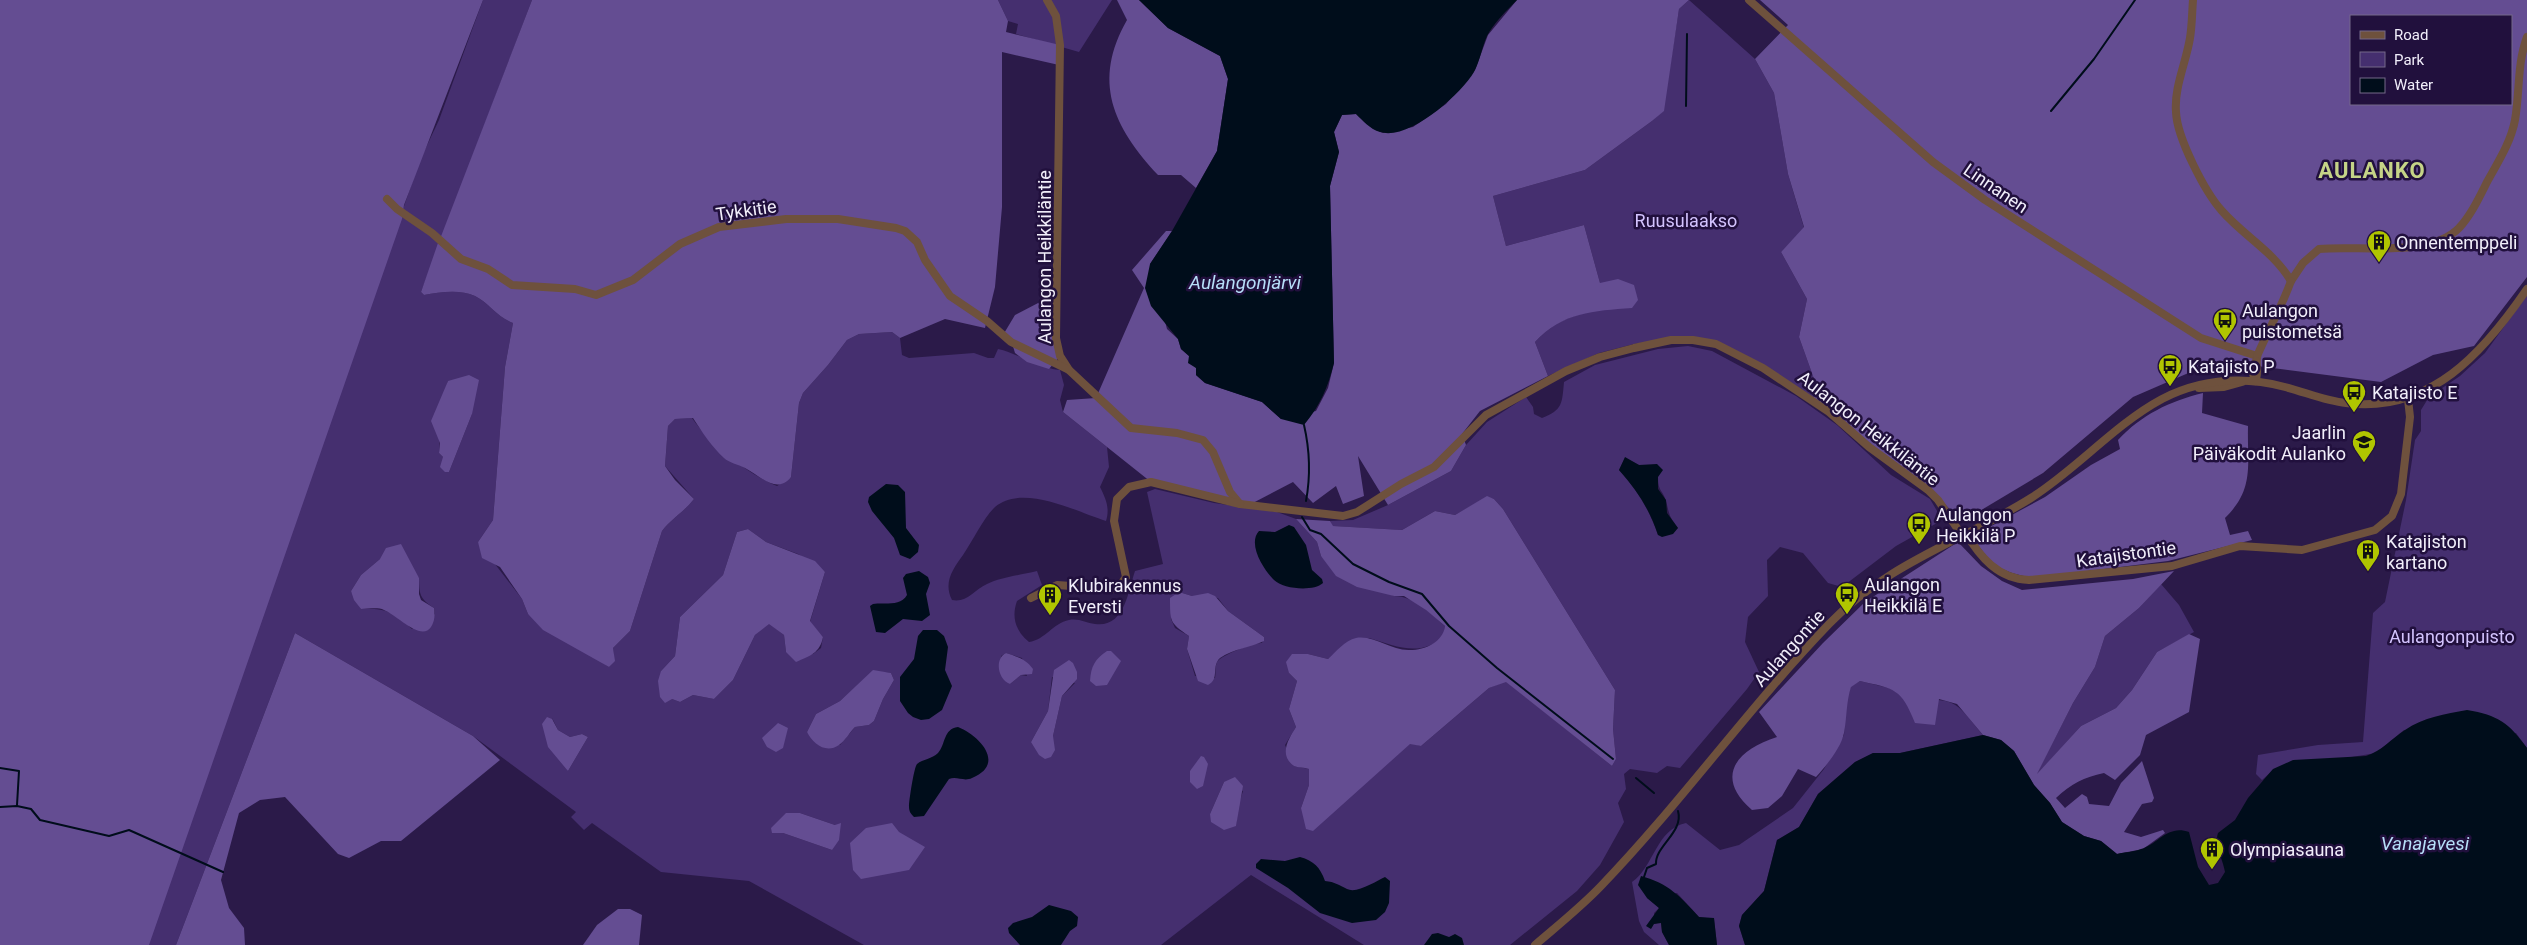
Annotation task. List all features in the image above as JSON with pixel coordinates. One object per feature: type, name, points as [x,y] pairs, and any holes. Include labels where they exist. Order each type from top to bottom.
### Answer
[{"type":"street","name":"Aulangon Heikkiläntie","points":[[1047,0],[1056,16],[1060,45],[1056,338],[1060,356],[1069,370],[1131,428],[1178,434],[1203,440],[1213,452],[1230,492],[1240,504],[1343,516],[1357,512],[1401,484],[1434,467],[1486,415],[1566,371],[1600,357],[1634,348],[1671,340],[1693,340],[1716,344],[1763,368],[1822,407],[1848,426],[1869,447],[1928,490],[1963,533]]},
{"type":"street","name":"Linnanen","points":[[1749,0],[1933,162],[1963,184],[2201,338],[2257,359]]},
{"type":"street","points":[[2193,0],[2190,38],[2176,102],[2176,114],[2181,134],[2203,185],[2212,200],[2231,221],[2271,255],[2291,281]]},
{"type":"street","points":[[2256,381],[2252,370],[2278,316],[2291,281],[2303,263],[2319,249],[2422,246],[2442,241],[2459,228],[2472,210],[2510,137],[2515,118],[2518,69],[2527,37]]},
{"type":"street","name":"Tykkitie","points":[[387,199],[397,209],[432,233],[461,259],[488,269],[512,285],[575,289],[596,295],[633,280],[680,244],[719,227],[786,220],[838,219],[891,226],[905,230],[917,242],[925,260],[950,296],[987,321],[1011,342],[1069,370]]},
{"type":"street","name":"Aulangontie","points":[[1535,945],[1605,882],[1829,624],[1873,585],[1922,554],[2008,511],[2056,481],[2139,413],[2167,397],[2192,387],[2224,387],[2244,381],[2256,381],[2344,403],[2369,405],[2408,399],[2445,379],[2473,356],[2496,331],[2527,289]]},
{"type":"street","name":"Katajistontie","points":[[1963,533],[1996,570],[2015,580],[2029,580],[2172,566],[2240,546],[2302,550],[2375,530],[2392,516],[2401,494],[2410,417],[2408,399]]},
{"type":"street","points":[[1031,598],[1057,586],[1114,590],[1119,587],[1126,577],[1114,521],[1117,499],[1129,487],[1151,482],[1240,504]]},
{"type":"green space","points":[[483,0],[532,0],[421,292],[424,295],[463,292],[475,296],[513,323],[505,367],[493,520],[478,542],[522,599],[528,614],[609,667],[614,661],[613,648],[630,631],[662,531],[694,499],[665,466],[668,426],[675,419],[692,418],[709,438],[730,457],[754,474],[777,486],[791,477],[799,403],[803,393],[847,340],[859,334],[892,332],[900,338],[902,355],[909,358],[974,353],[994,358],[998,349],[1044,367],[1060,370],[1064,385],[1060,400],[1063,412],[1107,447],[1109,467],[1100,487],[1107,504],[1106,521],[1050,502],[1020,498],[1007,500],[995,507],[987,517],[950,576],[949,593],[952,600],[962,600],[993,582],[1037,571],[1042,585],[1017,601],[1015,607],[1015,619],[1018,629],[1029,642],[1035,641],[1058,624],[1069,620],[1105,624],[1113,620],[1124,606],[1135,571],[1163,564],[1147,492],[1155,489],[1214,503],[1277,512],[1296,519],[1317,542],[1321,556],[1394,596],[1415,602],[1445,626],[1444,636],[1426,647],[1398,647],[1369,638],[1328,659],[1308,654],[1289,673],[1297,681],[1289,709],[1296,727],[1285,745],[1294,766],[1309,769],[1309,785],[1301,808],[1410,743],[1421,746],[1489,688],[1506,681],[1612,766],[1616,759],[1613,729],[1615,690],[1503,509],[1494,499],[1487,497],[1455,515],[1435,511],[1402,530],[1332,526],[1330,521],[1353,520],[1388,505],[1451,471],[1466,445],[1487,422],[1526,397],[1533,407],[1534,414],[1542,418],[1549,415],[1558,409],[1562,401],[1564,382],[1595,365],[1658,349],[1688,346],[1712,351],[1796,396],[1837,425],[1891,475],[1930,499],[1940,516],[1937,523],[1896,546],[1842,587],[1828,583],[1803,553],[1780,547],[1767,560],[1768,596],[1748,617],[1745,642],[1759,672],[1747,689],[1680,768],[1667,766],[1657,773],[1630,769],[1624,774],[1626,789],[1618,803],[1624,822],[1600,865],[1577,891],[1510,945],[1364,945],[1251,875],[1161,945],[864,945],[749,881],[661,872],[592,823],[584,830],[571,817],[576,812],[473,736],[295,633],[176,945],[148,945],[420,160],[439,120]],"holes":[[[448,381],[472,414],[449,472],[443,457],[439,453],[442,400]],[[1625,458],[1639,465],[1646,465],[1658,477],[1659,486],[1665,497],[1670,515],[1678,528],[1658,535],[1642,500],[1619,470]],[[748,529],[766,542],[798,554],[825,572],[810,622],[823,637],[821,648],[813,654],[786,652],[784,635],[769,623],[755,635],[733,680],[714,699],[693,695],[680,702],[672,699],[661,671],[675,656],[680,617],[723,575],[737,532]],[[380,559],[419,578],[421,596],[434,608],[435,614],[412,629],[389,612],[377,609],[361,609],[351,591],[361,575]],[[1179,592],[1192,596],[1218,598],[1228,611],[1264,637],[1262,643],[1238,650],[1220,659],[1216,664],[1215,678],[1195,676],[1187,649],[1189,636],[1175,628],[1171,619]],[[1006,653],[1022,658],[1027,676],[1021,675],[1010,684],[1001,656]],[[873,671],[891,673],[894,680],[883,699],[874,721],[869,725],[855,727],[840,745],[807,732],[816,714],[840,701]],[[1052,677],[1075,683],[1062,696],[1053,736],[1031,742],[1048,711]],[[552,718],[558,730],[570,737],[582,734],[588,737],[568,771]],[[1224,782],[1243,791],[1237,810],[1236,826],[1210,814]],[[800,813],[835,825],[832,850],[783,833]]]},
{"type":"green space","points":[[998,0],[1112,0],[1079,52],[1016,34],[1018,24],[1008,21]]},
{"type":"green space","name":"Ruusulaakso","points":[[1689,0],[1755,59],[1774,93],[1788,174],[1804,228],[1781,252],[1807,299],[1799,337],[1818,390],[1813,398],[1716,341],[1671,338],[1634,344],[1599,353],[1548,376],[1535,342],[1557,324],[1584,313],[1600,283],[1584,225],[1506,246],[1493,196],[1585,170],[1663,111],[1679,9]]},
{"type":"green space","name":"Aulangonpuisto","points":[[2527,295],[2527,748],[2516,733],[2404,730],[2376,753],[2273,770],[2262,780],[2256,774],[2258,755],[2318,745],[2363,742],[2373,613],[2385,602],[2406,500],[2415,440],[2421,431],[2421,410],[2429,397],[2460,376],[2485,353]]},
{"type":"green space","points":[[2161,584],[2179,605],[2194,632],[2157,652],[2132,690],[2116,708],[2081,726],[2035,777],[2073,703],[2095,667],[2105,636],[2139,608]]},
{"type":"green space","points":[[1860,681],[1893,689],[1907,702],[1935,700],[1952,703],[1959,707],[1983,735],[1900,753],[1873,753],[1855,762],[1818,794],[1799,827],[1777,840],[1764,891],[1742,915],[1739,926],[1745,945],[1717,945],[1714,919],[1699,917],[1677,893],[1647,898],[1659,908],[1654,913],[1654,924],[1661,922],[1662,932],[1669,945],[1659,945],[1644,932],[1639,921],[1632,882],[1646,867],[1662,840],[1676,827],[1686,823],[1720,850],[1739,845],[1793,808],[1824,769],[1844,735],[1846,702],[1851,686]]},
{"type":"shaded area","points":[[0,0],[483,0],[404,205],[402,219],[149,945],[0,945]]},
{"type":"shaded area","points":[[532,0],[998,0],[1008,21],[1006,32],[1060,45],[1059,65],[1002,52],[1002,207],[995,287],[985,328],[945,319],[900,338],[892,332],[859,334],[847,340],[803,393],[799,403],[791,477],[786,482],[780,484],[768,482],[745,468],[726,460],[711,444],[693,418],[675,419],[668,426],[665,466],[675,480],[694,499],[662,531],[630,631],[613,648],[615,661],[609,667],[543,630],[528,614],[522,599],[500,567],[482,558],[478,542],[493,520],[505,367],[513,323],[475,296],[463,292],[424,295],[421,292],[438,243],[459,260],[487,270],[515,287],[584,293],[575,287],[512,283],[488,267],[462,258],[440,239]]},
{"type":"shaded area","points":[[1117,0],[1139,0],[1168,28],[1220,56],[1228,79],[1217,151],[1196,188],[1181,175],[1158,175],[1129,139],[1119,121],[1112,102],[1110,83],[1111,63],[1116,42],[1127,20]]},
{"type":"shaded area","points":[[1517,0],[1689,0],[1679,9],[1664,111],[1585,170],[1493,196],[1506,246],[1584,225],[1600,283],[1618,279],[1634,285],[1638,300],[1632,308],[1604,310],[1579,315],[1556,324],[1546,332],[1535,342],[1548,376],[1480,411],[1462,434],[1466,445],[1451,471],[1388,505],[1358,456],[1364,496],[1343,504],[1336,486],[1313,503],[1293,482],[1249,505],[1151,482],[1063,412],[1067,400],[1096,398],[1144,288],[1132,270],[1166,231],[1172,231],[1150,264],[1167,329],[1178,339],[1181,349],[1189,356],[1196,368],[1196,375],[1205,383],[1262,402],[1281,419],[1316,411],[1328,388],[1334,363],[1330,186],[1339,152],[1334,132],[1342,115],[1356,114],[1372,128],[1383,133],[1413,127],[1446,104],[1475,70],[1488,35]]},
{"type":"shaded area","points":[[1760,0],[2527,0],[2527,277],[2474,346],[2433,355],[2381,382],[2242,364],[2193,371],[2133,397],[2043,473],[1973,515],[1957,517],[1941,500],[1813,398],[1818,390],[1799,337],[1807,299],[1781,252],[1804,227],[1788,174],[1774,93],[1755,59],[1788,25]]},
{"type":"shaded area","points":[[1040,302],[1057,304],[1060,356],[1049,369],[1027,362],[1015,353],[1012,343],[1003,335],[1015,315]]},
{"type":"shaded area","points":[[469,375],[479,380],[472,414],[449,472],[445,472],[440,467],[443,457],[439,453],[440,443],[431,421],[448,381]]},
{"type":"shaded area","points":[[2203,393],[2202,413],[2248,426],[2248,465],[2245,486],[2235,507],[2225,518],[2230,535],[2248,531],[2252,540],[2168,561],[2032,578],[2004,570],[1987,557],[1974,540],[1973,536],[2045,497],[2091,465],[2120,449],[2118,440],[2146,416],[2179,400]]},
{"type":"shaded area","points":[[1487,496],[1494,499],[1503,509],[1615,690],[1613,729],[1616,759],[1612,766],[1506,682],[1489,688],[1421,746],[1410,744],[1313,831],[1306,829],[1301,808],[1309,785],[1309,769],[1294,766],[1289,762],[1286,752],[1288,741],[1296,727],[1289,709],[1297,681],[1289,673],[1286,662],[1292,654],[1308,654],[1328,659],[1344,644],[1356,638],[1370,639],[1403,650],[1422,649],[1437,641],[1444,632],[1445,626],[1426,610],[1404,596],[1394,596],[1357,587],[1336,576],[1321,556],[1317,542],[1296,519],[1330,521],[1333,526],[1402,530],[1435,511],[1455,515]]},
{"type":"shaded area","points":[[748,529],[766,542],[815,561],[825,572],[810,621],[823,637],[822,642],[810,656],[796,662],[786,652],[784,635],[769,624],[755,635],[733,680],[714,699],[693,695],[680,702],[672,699],[665,703],[660,697],[658,681],[661,671],[675,656],[680,617],[723,575],[737,532]]},
{"type":"shaded area","points":[[1958,542],[1981,566],[2002,581],[2022,590],[2133,579],[2174,571],[2139,608],[2105,636],[2095,667],[2073,703],[2037,774],[2081,726],[2116,708],[2132,690],[2157,652],[2189,634],[2200,639],[2189,712],[2146,735],[2140,755],[2115,780],[2104,773],[2090,777],[2073,785],[2056,798],[2065,808],[2082,794],[2087,797],[2089,804],[2109,806],[2121,783],[2142,761],[2154,798],[2152,802],[2142,804],[2124,832],[2141,837],[2163,830],[2165,833],[2143,849],[2117,854],[2101,841],[2084,836],[2062,822],[2050,803],[2034,785],[2014,751],[2001,740],[1983,735],[1957,704],[1939,699],[1935,725],[1915,723],[1901,696],[1881,686],[1860,681],[1851,687],[1844,733],[1840,745],[1816,777],[1798,769],[1782,796],[1768,808],[1752,810],[1740,798],[1734,786],[1732,776],[1735,766],[1750,749],[1777,737],[1759,712],[1823,643],[1865,602]]},
{"type":"shaded area","points":[[401,544],[419,578],[421,600],[434,608],[433,622],[427,631],[415,630],[382,609],[361,609],[354,600],[351,591],[361,575],[380,559],[386,548]]},
{"type":"shaded area","points":[[1179,592],[1192,596],[1208,593],[1215,596],[1228,611],[1264,637],[1264,641],[1230,652],[1220,658],[1217,661],[1214,679],[1208,685],[1198,681],[1187,649],[1189,636],[1175,625],[1171,617],[1170,598]]},
{"type":"shaded area","points":[[295,633],[473,736],[500,760],[401,841],[381,841],[349,858],[338,854],[285,797],[260,800],[239,813],[221,880],[229,908],[244,928],[245,945],[176,945]]},
{"type":"shaded area","points":[[1107,651],[1111,651],[1121,661],[1107,685],[1096,686],[1090,681],[1091,671],[1099,657]]},
{"type":"shaded area","points":[[1006,653],[1028,663],[1033,669],[1032,674],[1021,675],[1010,684],[1006,682],[1000,674],[999,664],[1002,656]]},
{"type":"shaded area","points":[[1069,660],[1073,663],[1077,672],[1077,679],[1062,696],[1053,736],[1055,750],[1051,757],[1045,759],[1039,755],[1031,742],[1048,711],[1054,670]]},
{"type":"shaded area","points":[[873,670],[891,673],[894,680],[883,699],[874,721],[869,725],[855,727],[834,748],[825,748],[816,744],[807,732],[816,714],[840,701]]},
{"type":"shaded area","points":[[547,717],[552,719],[558,730],[570,737],[582,734],[588,737],[568,771],[548,747],[542,724]]},
{"type":"shaded area","points":[[778,723],[788,728],[783,748],[776,752],[767,747],[762,738]]},
{"type":"shaded area","points":[[1201,756],[1204,757],[1208,764],[1203,786],[1197,789],[1190,782],[1190,771]]},
{"type":"shaded area","points":[[1235,777],[1243,786],[1236,826],[1224,830],[1211,822],[1210,814],[1224,782]]},
{"type":"shaded area","points":[[786,813],[800,813],[835,825],[841,823],[839,840],[832,850],[783,833],[772,833],[771,828]]},
{"type":"shaded area","points":[[892,823],[899,832],[925,847],[909,870],[861,879],[853,870],[850,843],[866,828]]},
{"type":"shaded area","points":[[618,909],[630,909],[642,915],[639,945],[583,945],[597,925]]},
{"type":"water","name":"Aulangonjärvi","points":[[1139,0],[1517,0],[1500,17],[1490,31],[1476,68],[1467,82],[1433,114],[1405,130],[1392,133],[1373,129],[1356,114],[1342,115],[1334,132],[1339,152],[1330,186],[1334,363],[1323,396],[1315,411],[1304,425],[1281,419],[1262,402],[1205,383],[1196,375],[1196,368],[1188,363],[1189,356],[1181,349],[1178,339],[1151,306],[1145,288],[1150,264],[1172,231],[1217,151],[1228,79],[1220,56],[1168,28]]},
{"type":"water","points":[[1625,457],[1639,465],[1657,464],[1663,470],[1658,477],[1658,489],[1666,500],[1667,513],[1678,528],[1673,534],[1662,537],[1658,535],[1642,501],[1632,485],[1619,470]]},
{"type":"water","points":[[886,484],[898,485],[905,492],[906,528],[919,545],[918,552],[910,559],[900,555],[894,538],[872,511],[868,502],[869,497]]},
{"type":"water","points":[[1289,525],[1294,527],[1306,545],[1312,570],[1322,579],[1323,583],[1318,586],[1298,588],[1284,586],[1274,580],[1258,557],[1255,543],[1259,531],[1275,532]]},
{"type":"water","points":[[919,571],[928,577],[930,583],[926,594],[930,615],[922,621],[903,619],[885,633],[876,632],[870,606],[873,604],[896,603],[904,599],[907,595],[903,578],[906,574]]},
{"type":"water","points":[[923,630],[937,630],[944,636],[948,647],[945,670],[952,686],[942,710],[929,719],[921,720],[908,713],[900,701],[900,677],[914,659],[918,636]]},
{"type":"water","name":"Vanajavesi","points":[[2467,710],[2502,721],[2527,748],[2527,945],[1745,945],[1739,926],[1742,915],[1764,891],[1777,840],[1799,827],[1818,794],[1855,762],[1873,753],[1900,753],[1983,735],[2001,740],[2014,751],[2034,785],[2050,803],[2062,822],[2084,836],[2101,841],[2117,854],[2147,847],[2175,831],[2189,832],[2198,867],[2209,885],[2218,883],[2225,872],[2218,847],[2218,833],[2235,820],[2248,798],[2273,769],[2293,760],[2366,756],[2377,751],[2405,730],[2420,722]]},
{"type":"water","points":[[958,727],[981,743],[988,758],[987,765],[982,772],[972,778],[949,779],[924,816],[914,817],[910,812],[909,806],[916,766],[919,762],[938,753],[947,734],[953,728]]},
{"type":"water","points":[[1300,857],[1316,865],[1325,881],[1351,890],[1372,884],[1385,877],[1390,881],[1389,903],[1385,912],[1376,920],[1352,923],[1320,913],[1288,888],[1256,868],[1256,864],[1261,859],[1285,861]]},
{"type":"water","points":[[1641,876],[1666,887],[1686,903],[1699,917],[1714,918],[1717,945],[1669,945],[1662,932],[1661,923],[1654,924],[1651,929],[1646,926],[1659,908],[1647,898],[1638,885]]},
{"type":"water","points":[[1049,905],[1071,911],[1078,917],[1077,926],[1070,931],[1061,945],[1020,945],[1009,933],[1008,928],[1013,923],[1032,917]]},
{"type":"water","points":[[1438,933],[1449,937],[1455,934],[1462,938],[1464,945],[1424,945],[1432,934]]},
{"type":"waterway","points":[[2051,111],[2094,59],[2135,0]]},
{"type":"waterway","points":[[1686,106],[1687,34]]},
{"type":"waterway","points":[[1304,425],[1309,463],[1306,501]]},
{"type":"waterway","points":[[1302,517],[1310,530],[1321,534],[1353,564],[1389,582],[1422,594],[1449,626],[1497,668],[1613,759]]},
{"type":"waterway","points":[[0,768],[19,771],[17,805]]},
{"type":"waterway","points":[[1636,778],[1654,793]]},
{"type":"waterway","points":[[0,807],[17,806],[31,809],[40,820],[109,836],[129,830],[223,872]]},
{"type":"waterway","points":[[1644,877],[1647,868],[1656,864],[1660,851],[1677,826],[1679,819],[1678,811]]},
{"type":"place","name":"Onnentemppeli","points":[[2379,263]]},
{"type":"place","name":"Aulangon puistometsä","points":[[2225,341]]},
{"type":"place","name":"Katajisto P","points":[[2170,387]]},
{"type":"place","name":"Katajisto E","points":[[2354,413]]},
{"type":"place","name":"Jaarlin Päiväkodit Aulanko","points":[[2364,463]]},
{"type":"place","name":"Aulangon Heikkilä P","points":[[1919,545]]},
{"type":"place","name":"Katajiston kartano","points":[[2368,572]]},
{"type":"place","name":"Aulangon Heikkilä E","points":[[1847,615]]},
{"type":"place","name":"Klubirakennus Eversti","points":[[1050,616]]},
{"type":"place","name":"Olympiasauna","points":[[2212,870]]},
{"type":"district","name":"AULANKO","points":[[2372,170]]}]
